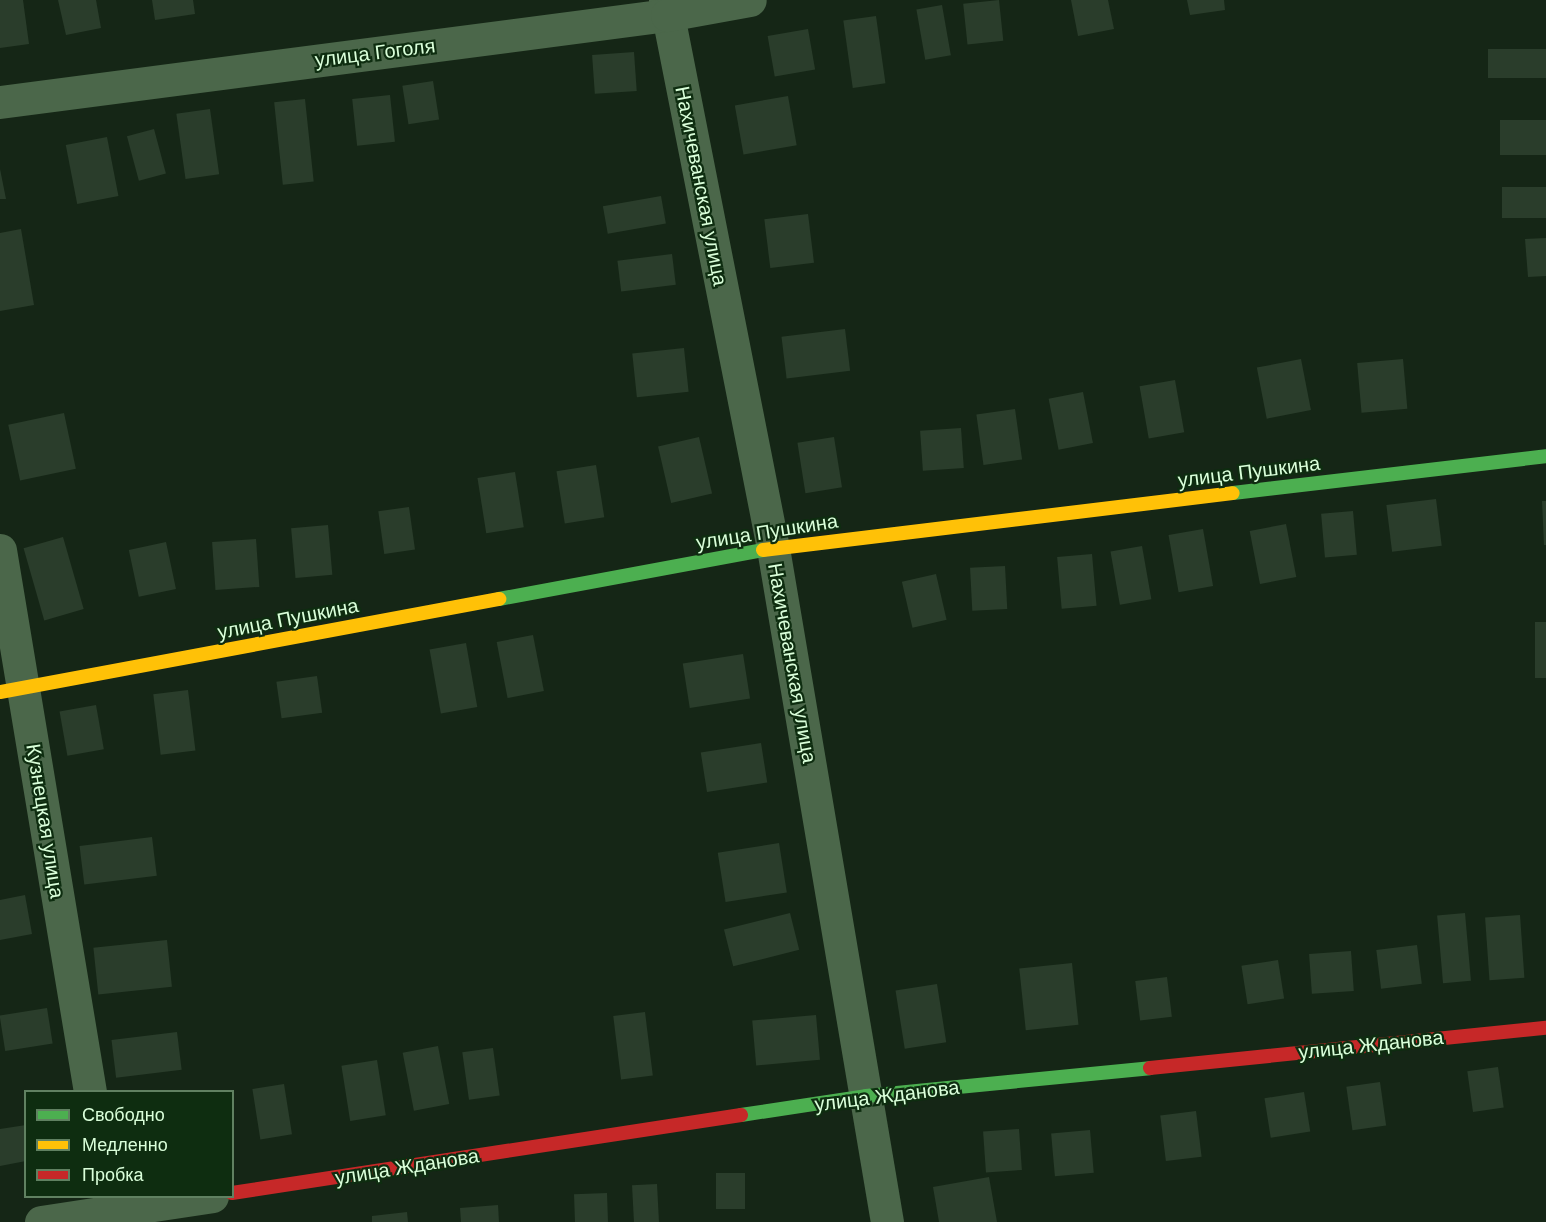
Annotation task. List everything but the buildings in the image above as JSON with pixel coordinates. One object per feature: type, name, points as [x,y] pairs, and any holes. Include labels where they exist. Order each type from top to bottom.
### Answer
[{"type":"street","name":"улица Гоголя","points":[[0,102],[666,7],[750,0]]},
{"type":"street","name":"Нахичеванская улица","points":[[666,7],[772,548],[887,1222]]},
{"type":"street","name":"улица Пушкина","points":[[11,690],[772,548],[1546,456]]},
{"type":"street","name":"Кузнецкая улица","points":[[0,550],[11,690],[90,1090]]},
{"type":"street","name":"улица Жданова","points":[[234,1193],[866,1096],[1546,1028]]},
{"type":"street","points":[[41,1222],[109,1210],[204,1198]]},
{"type":"traffic: fast","points":[[1233,493],[1546,456]]},
{"type":"traffic: fast","points":[[499,599],[763,550]]},
{"type":"traffic: fast","points":[[741,1115],[866,1096],[1150,1068]]},
{"type":"traffic: slow","points":[[763,550],[1233,493]]},
{"type":"traffic: slow","points":[[0,692],[499,599]]},
{"type":"traffic: jam","points":[[1150,1068],[1546,1028]]},
{"type":"traffic: jam","points":[[234,1193],[741,1115]]}]
